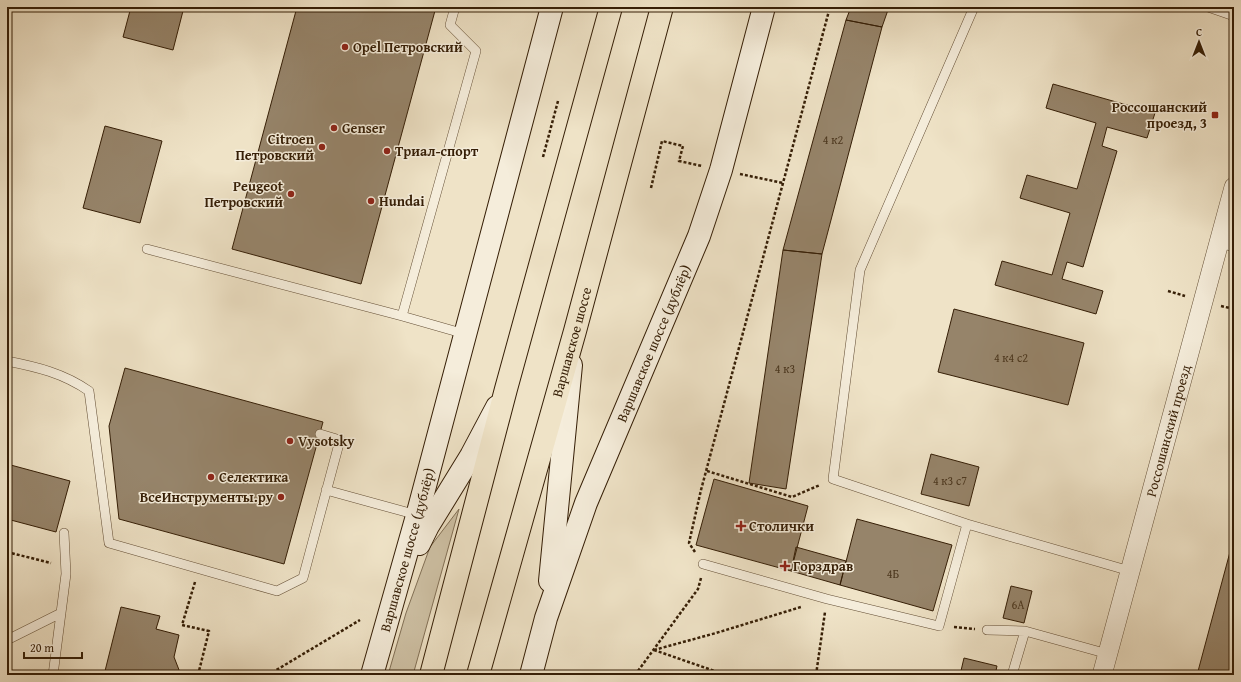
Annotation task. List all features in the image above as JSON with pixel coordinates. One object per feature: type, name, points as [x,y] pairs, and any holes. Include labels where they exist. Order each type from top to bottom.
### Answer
[{"type":"main road","name":"Варшавское шоссе (дублёр)","points":[[372,675],[417,516],[552,7]]},
{"type":"main road","points":[[431,675],[506,389],[611,7]]},
{"type":"main road","name":"Варшавское шоссе","points":[[478,675],[575,332],[662,7]]},
{"type":"main road","name":"Варшавское шоссе (дублёр)","points":[[531,675],[546,618],[586,503],[699,236],[721,170],[764,7]]},
{"type":"main road","points":[[546,618],[575,332]]},
{"type":"main road","points":[[396,590],[428,526],[471,456],[506,389]]},
{"type":"street","name":"Россошанский проезд","points":[[1102,675],[1130,571],[1226,245],[1234,187]]},
{"type":"lane","points":[[402,316],[476,51],[450,26],[455,7]]},
{"type":"lane","points":[[974,7],[860,270],[833,480],[967,524],[1130,571]]},
{"type":"lane","points":[[1208,7],[1234,16]]},
{"type":"lane","points":[[147,249],[465,334]]},
{"type":"lane","points":[[7,361],[49,370],[74,380],[88,391],[109,542],[277,591],[303,578],[340,440],[320,434]]},
{"type":"lane","points":[[326,490],[417,516]]},
{"type":"lane","points":[[703,564],[827,598],[939,626],[967,524]]},
{"type":"lane","points":[[53,675],[65,567],[64,533]]},
{"type":"lane","points":[[7,640],[61,613]]},
{"type":"lane","points":[[987,630],[1025,631],[1108,654]]},
{"type":"lane","points":[[1012,675],[1025,631]]},
{"type":"path","points":[[635,675],[698,589],[703,564],[689,542],[830,7]]},
{"type":"path","points":[[543,157],[558,101]]},
{"type":"path","points":[[651,188],[661,147]]},
{"type":"path","points":[[707,471],[792,496],[833,480]]},
{"type":"path","points":[[7,552],[65,567]]},
{"type":"path","points":[[198,675],[210,631],[182,625],[200,569]]},
{"type":"path","points":[[654,650],[716,633],[827,598],[816,675]]},
{"type":"path","points":[[268,675],[360,620]]},
{"type":"path","points":[[939,626],[987,630]]},
{"type":"path","points":[[654,650],[726,675]]},
{"type":"shaded area","points":[[459,509],[413,675],[388,675],[406,613],[430,547]]},
{"type":"building","points":[[131,7],[184,7],[173,50],[123,37]]},
{"type":"building","name":"Genser","points":[[297,7],[436,7],[361,284],[232,249]]},
{"type":"building","points":[[851,7],[889,7],[882,27],[846,20]]},
{"type":"building","points":[[846,20],[882,27],[822,254],[783,250]]},
{"type":"building","points":[[1053,84],[1155,113],[1147,138],[1107,127],[1102,146],[1117,151],[1083,267],[1067,262],[1062,279],[1103,291],[1096,314],[995,285],[1002,261],[1052,275],[1070,213],[1020,198],[1027,175],[1077,189],[1096,123],[1046,108]]},
{"type":"building","points":[[105,126],[162,141],[140,223],[83,208]]},
{"type":"building","points":[[783,250],[822,254],[786,489],[749,483]]},
{"type":"building","points":[[954,309],[1084,343],[1068,405],[938,372]]},
{"type":"building","name":"Селектика","points":[[125,368],[323,422],[284,564],[119,519],[109,426]]},
{"type":"building","points":[[931,454],[979,467],[969,506],[921,494]]},
{"type":"building","points":[[7,464],[70,481],[56,532],[7,519]]},
{"type":"building","points":[[714,479],[808,506],[791,571],[696,545]]},
{"type":"building","points":[[857,519],[952,545],[933,611],[840,585]]},
{"type":"building","points":[[1234,537],[1234,675],[1197,675]]},
{"type":"building","points":[[796,547],[846,561],[840,585],[791,571]]},
{"type":"building","points":[[1011,586],[1032,591],[1024,623],[1003,618]]},
{"type":"building","points":[[121,607],[160,616],[156,629],[179,635],[174,657],[181,675],[104,675]]},
{"type":"building","points":[[964,658],[997,666],[995,675],[960,675]]},
{"type":"place","name":"Opel Петровский","points":[[345,47]]},
{"type":"place","name":"Россошанский проезд, 3","points":[[1215,115]]},
{"type":"place","name":"Genser","points":[[334,128]]},
{"type":"place","name":"Citroen Петровский","points":[[322,147]]},
{"type":"place","name":"Триал-спорт","points":[[387,151]]},
{"type":"place","name":"Peugeot Петровский","points":[[291,194]]},
{"type":"place","name":"Hundai","points":[[371,201]]},
{"type":"place","name":"Vysotsky","points":[[290,441]]},
{"type":"place","name":"Селектика","points":[[211,477]]},
{"type":"place","name":"ВсеИнструменты.ру","points":[[281,497]]},
{"type":"place","name":"Столички","points":[[741,526]]},
{"type":"place","name":"Горздрав","points":[[785,566]]}]
